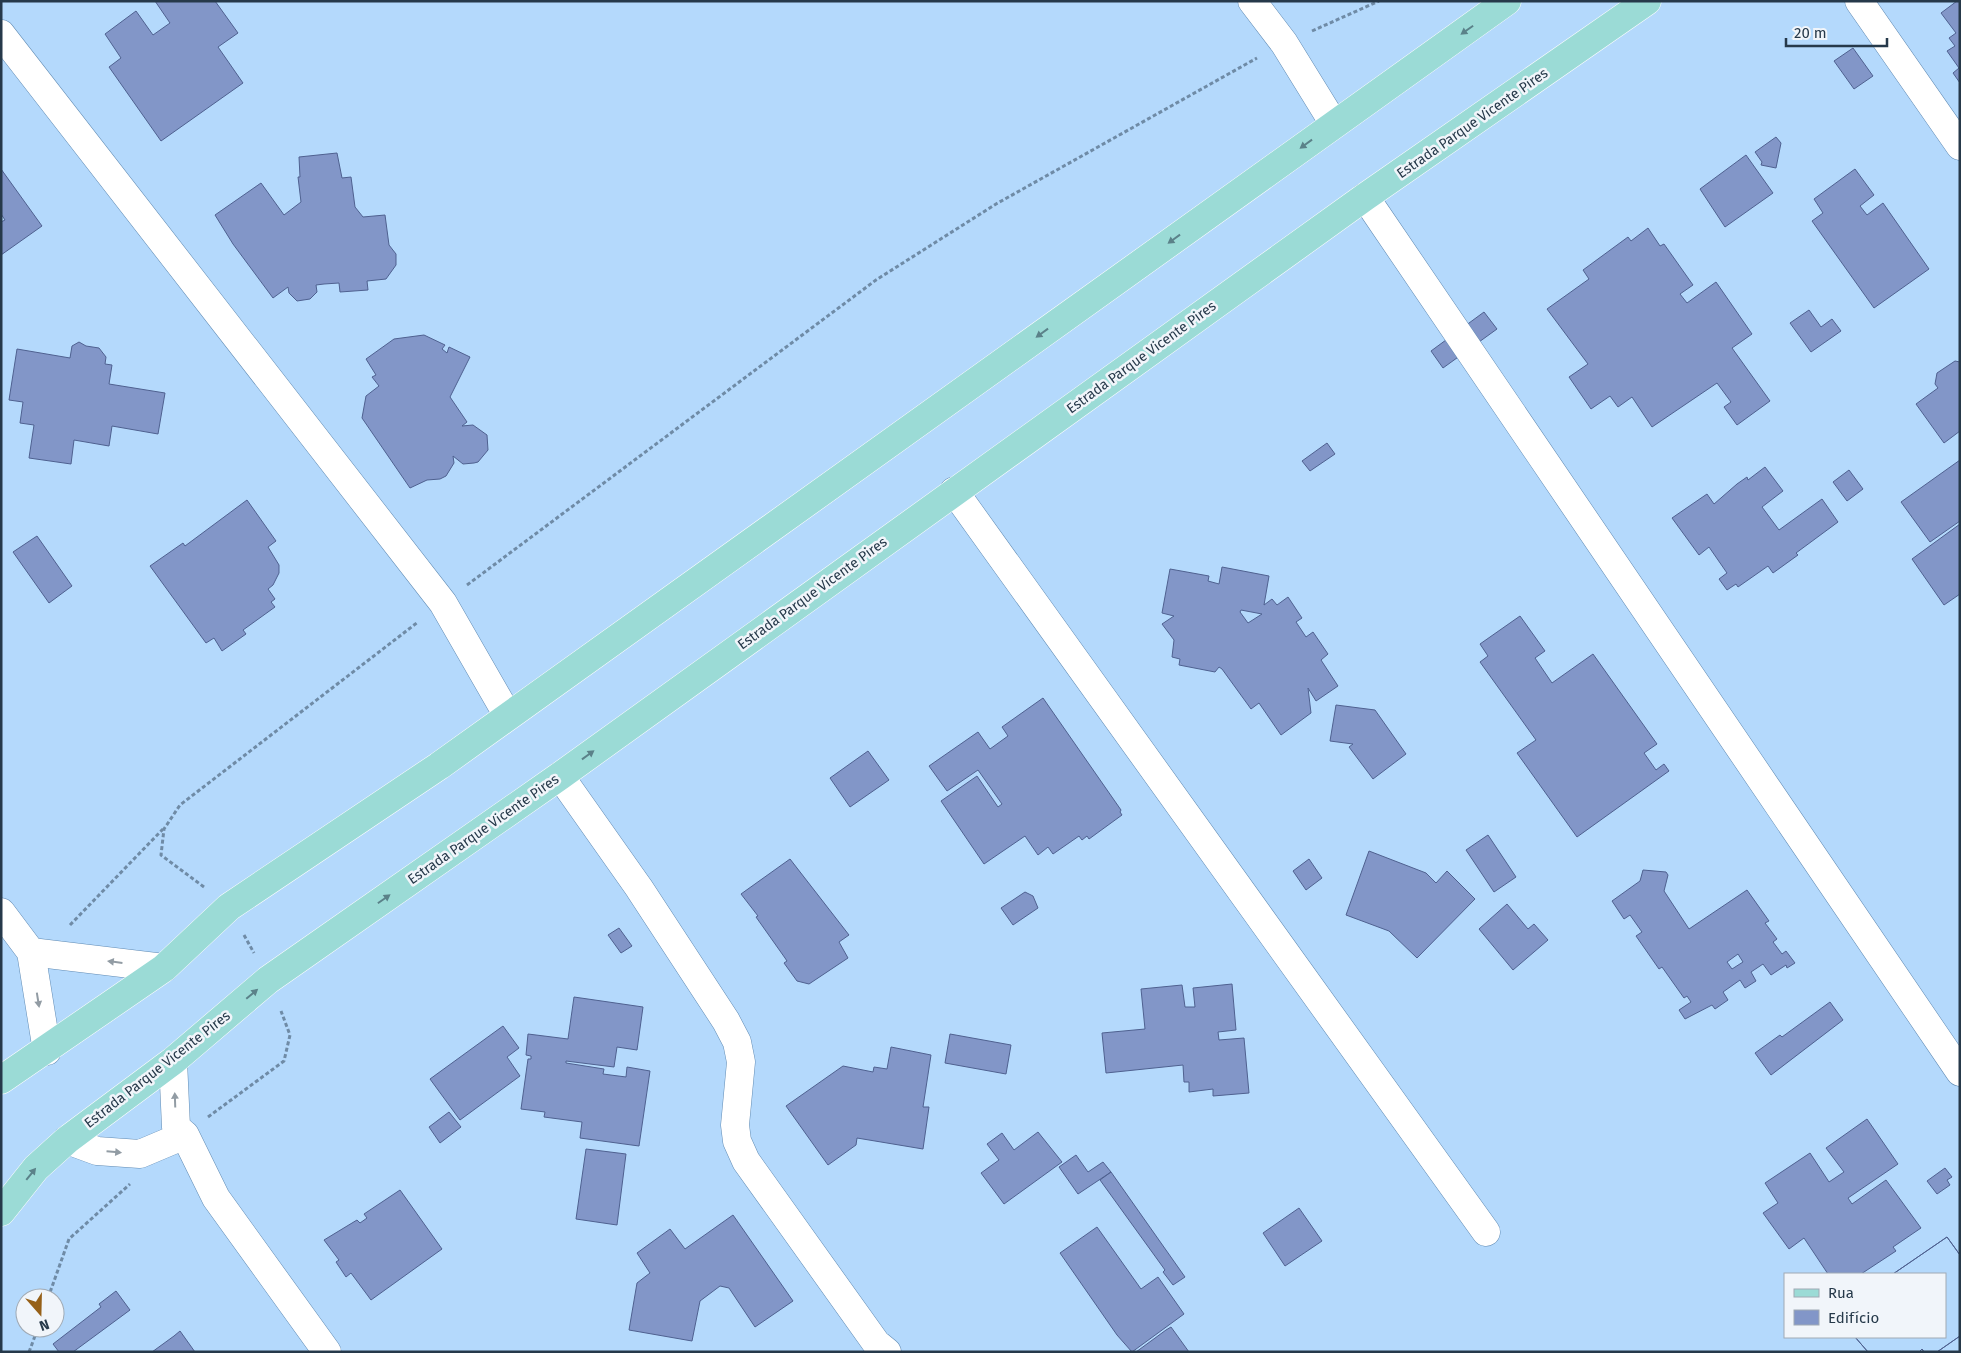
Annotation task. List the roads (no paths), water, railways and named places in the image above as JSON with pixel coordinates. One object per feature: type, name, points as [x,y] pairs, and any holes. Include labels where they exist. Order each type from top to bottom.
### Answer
[{"type":"main road","points":[[1,1080],[46,1051],[164,968],[229,907],[439,766],[1506,1]]},
{"type":"main road","name":"Estrada Parque Vicente Pires","points":[[1,1212],[36,1168],[67,1140],[173,1061],[268,980],[560,776],[1365,197],[1646,1]]},
{"type":"street","points":[[1252,1],[1284,43],[1334,124]]},
{"type":"street","points":[[1859,1],[1960,146]]},
{"type":"street","points":[[1,34],[443,603],[508,716]]},
{"type":"street","points":[[1365,197],[1960,1072]]},
{"type":"street","points":[[954,491],[1052,624],[1486,1232]]},
{"type":"street","points":[[560,776],[639,888],[726,1021],[737,1042],[741,1062],[735,1126],[737,1141],[746,1161],[876,1343],[887,1352]]},
{"type":"street","points":[[1,912],[37,953],[46,1051]]},
{"type":"street","points":[[37,953],[164,968]]},
{"type":"street","points":[[173,1061],[176,1127],[185,1135],[216,1198],[327,1352]]},
{"type":"street","points":[[67,1140],[97,1151],[140,1154],[185,1135]]}]
